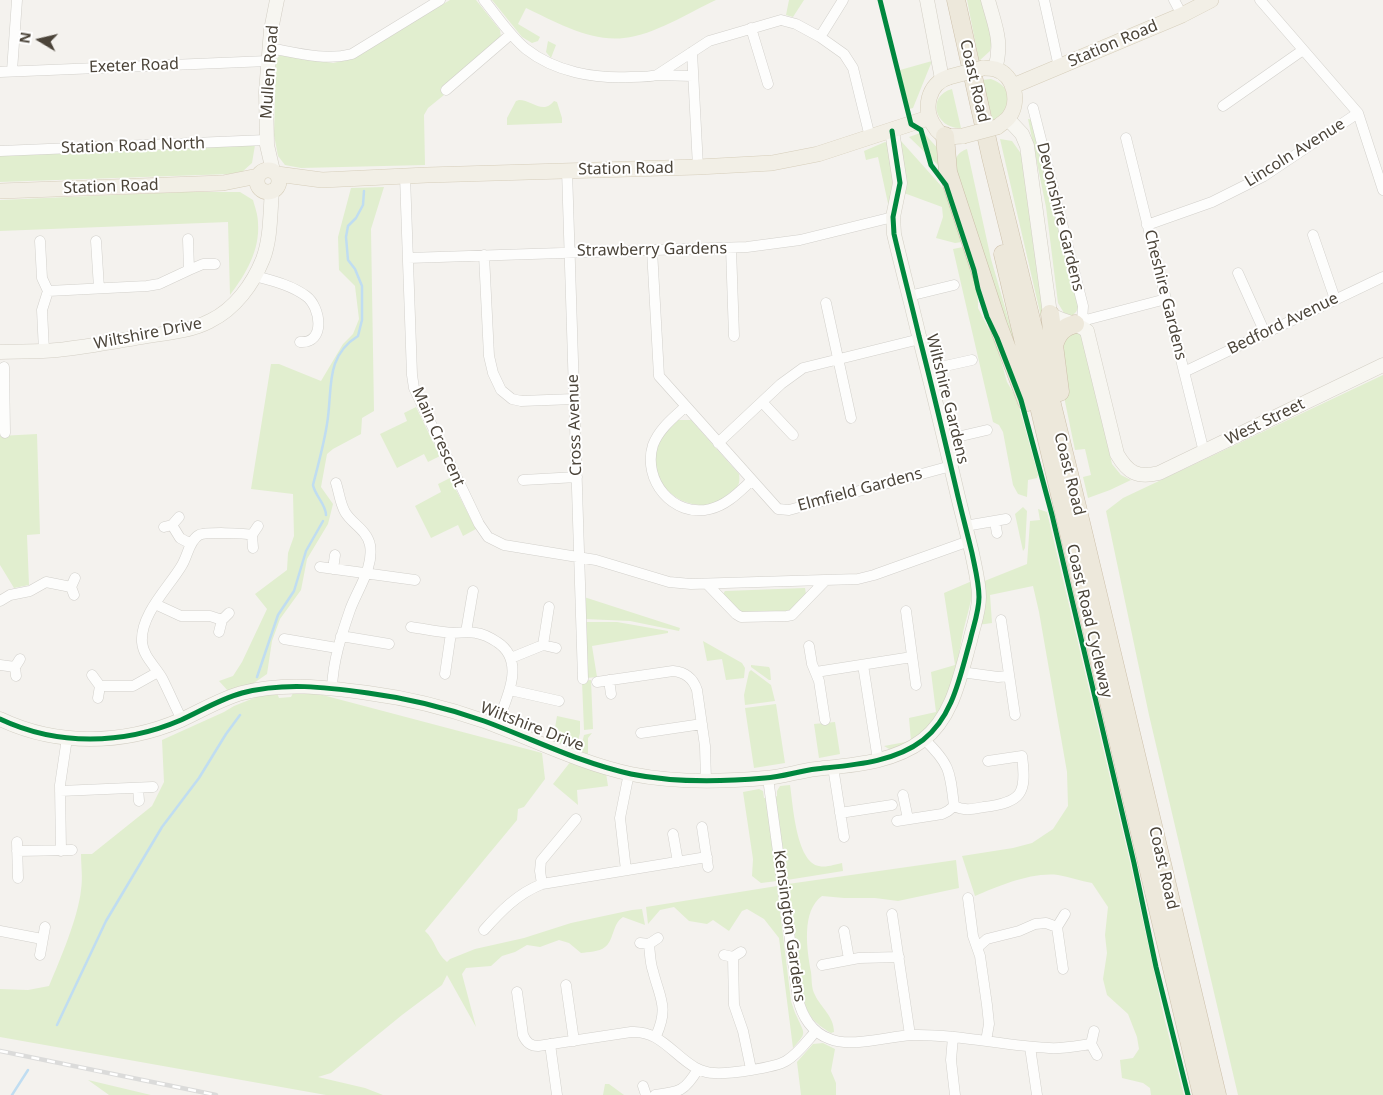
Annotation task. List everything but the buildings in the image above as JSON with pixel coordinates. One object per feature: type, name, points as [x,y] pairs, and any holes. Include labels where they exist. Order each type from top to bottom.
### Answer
[{"type":"highway","name":"Coast Road","points":[[945,0],[1077,570],[1202,1095]]},
{"type":"highway","name":"Coast Road","points":[[956,0],[991,157],[1074,494],[1217,1095]]},
{"type":"highway","points":[[954,136],[948,172],[998,324],[1023,389],[1077,570]]},
{"type":"highway","points":[[1050,314],[1074,494]]},
{"type":"highway","points":[[1054,346],[1061,331],[1069,325],[1079,323]]},
{"type":"main road","name":"Station Road","points":[[1013,86],[1182,15],[1211,0]]},
{"type":"main road","points":[[989,68],[1005,75],[1013,86],[1016,98],[1014,108],[1002,123],[954,136],[937,130],[928,118],[927,106],[932,90],[946,78],[989,68]]},
{"type":"main road","name":"Station Road","points":[[0,190],[772,163],[818,154],[928,118]]},
{"type":"street","points":[[12,71],[17,0]]},
{"type":"street","name":"Exeter Road","points":[[0,72],[268,55],[339,57],[352,54],[440,0]]},
{"type":"street","points":[[484,0],[524,48],[564,69],[588,76],[608,78],[657,74],[693,76]]},
{"type":"street","points":[[820,37],[843,0]]},
{"type":"street","name":"Coast Road","points":[[927,0],[946,78]]},
{"type":"street","name":"Coast Road","points":[[988,0],[999,39],[1000,54],[989,68]]},
{"type":"street","points":[[1044,0],[1059,67]]},
{"type":"street","points":[[1174,0],[1182,15]]},
{"type":"street","points":[[1260,0],[1358,113],[1383,190]]},
{"type":"street","name":"Mullen Road","points":[[268,182],[266,143],[268,55],[274,1]]},
{"type":"street","points":[[657,74],[709,41],[775,21],[786,20],[820,37],[844,54],[851,63],[870,137]]},
{"type":"street","points":[[751,28],[768,84]]},
{"type":"street","points":[[446,90],[511,34]]},
{"type":"street","points":[[1223,106],[1303,50]]},
{"type":"street","points":[[692,52],[698,167]]},
{"type":"street","name":"Devonshire Gardens","points":[[1033,108],[1083,306],[1079,323],[1088,334],[1117,454],[1125,467],[1135,474],[1147,476]]},
{"type":"street","name":"Lincoln Avenue","points":[[1147,225],[1212,202],[1264,176],[1358,113]]},
{"type":"street","points":[[1002,123],[1022,134],[1027,146],[1050,314],[1061,320],[1079,323],[1166,299]]},
{"type":"street","name":"Wiltshire Gardens","points":[[892,131],[900,183],[894,217],[894,234],[978,581],[979,600],[961,672]]},
{"type":"street","name":"Cheshire Gardens","points":[[1126,138],[1204,452]]},
{"type":"street","name":"Station Road North","points":[[0,151],[266,143]]},
{"type":"street","name":"Cross Avenue","points":[[566,170],[583,679]]},
{"type":"street","name":"Main Crescent","points":[[405,176],[414,388],[479,524],[488,537],[504,545],[603,562],[669,582],[707,584],[824,582],[865,578],[969,541]]},
{"type":"street","name":"Wiltshire Drive","points":[[0,352],[44,351],[179,331],[201,325],[217,317],[245,291],[255,276],[266,250],[269,227],[268,182]]},
{"type":"street","name":"Strawberry Gardens","points":[[408,258],[731,248],[768,245],[800,240],[894,217]]},
{"type":"street","points":[[1313,235],[1336,300]]},
{"type":"street","points":[[188,239],[189,270]]},
{"type":"street","points":[[40,241],[42,278],[48,291],[42,310],[44,351]]},
{"type":"street","points":[[96,242],[99,288]]},
{"type":"street","points":[[731,248],[734,336]]},
{"type":"street","name":"Elmfield Gardens","points":[[652,250],[658,374],[662,381],[775,507],[784,510],[951,466]]},
{"type":"street","points":[[484,255],[489,356],[493,373],[501,390],[512,399],[521,401],[574,399]]},
{"type":"street","points":[[48,291],[156,285],[203,264],[215,264]]},
{"type":"street","points":[[1238,273],[1265,333]]},
{"type":"street","points":[[255,276],[296,289],[311,300],[315,306],[318,320],[317,332],[312,340],[300,342]]},
{"type":"street","name":"Bedford Avenue","points":[[1184,372],[1383,277]]},
{"type":"street","points":[[909,296],[954,285]]},
{"type":"street","points":[[826,303],[851,418]]},
{"type":"street","points":[[718,443],[787,379],[804,368],[920,339]]},
{"type":"street","name":"Wiltshire Gardens","points":[[927,370],[972,360]]},
{"type":"street","name":"West Street","points":[[1147,476],[1159,474],[1383,365]]},
{"type":"street","points":[[4,367],[2,401],[5,434]]},
{"type":"street","points":[[762,402],[793,435]]},
{"type":"street","points":[[685,407],[660,432],[654,444],[651,465],[660,491],[682,507],[704,510],[722,504],[751,481]]},
{"type":"street","name":"Wiltshire Gardens","points":[[944,440],[988,430]]},
{"type":"street","points":[[523,480],[576,477]]},
{"type":"street","points":[[332,688],[337,648],[350,608],[366,573],[370,558],[369,542],[365,534],[344,511],[336,483]]},
{"type":"street","points":[[179,517],[168,526],[180,538],[191,544]]},
{"type":"street","points":[[965,526],[983,522],[996,527],[1006,519]]},
{"type":"street","points":[[182,720],[158,672],[145,652],[142,639],[144,626],[155,604],[182,565],[191,544],[196,538],[204,534],[243,533],[255,530],[253,548]]},
{"type":"street","points":[[333,569],[335,555]]},
{"type":"street","points":[[320,567],[415,580]]},
{"type":"street","points":[[0,601],[10,595],[30,590],[46,582],[73,587]]},
{"type":"street","points":[[707,584],[736,614],[746,618],[792,615],[824,582]]},
{"type":"street","points":[[466,632],[472,591]]},
{"type":"street","points":[[155,604],[181,616],[226,617],[219,632]]},
{"type":"street","points":[[543,645],[549,607]]},
{"type":"street","points":[[906,611],[916,685]]},
{"type":"street","points":[[1001,620],[1015,715]]},
{"type":"street","points":[[411,627],[451,633],[483,634],[495,640],[506,649],[511,658],[513,674],[510,690],[496,726]]},
{"type":"street","points":[[445,674],[451,633]]},
{"type":"street","points":[[342,636],[389,644]]},
{"type":"street","points":[[284,639],[337,648]]},
{"type":"street","points":[[511,658],[543,645],[556,648]]},
{"type":"street","points":[[809,646],[812,664],[819,681],[825,720]]},
{"type":"street","points":[[816,672],[912,657]]},
{"type":"street","points":[[0,665],[17,667]]},
{"type":"street","points":[[863,665],[878,760]]},
{"type":"street","points":[[598,682],[673,671],[686,675],[692,680],[695,686],[702,724],[706,754],[706,781]]},
{"type":"street","points":[[100,686],[133,686],[158,672]]},
{"type":"street","points":[[961,672],[998,677],[1009,676]]},
{"type":"street","name":"Wiltshire Drive","points":[[0,719],[23,729],[67,738],[93,740],[119,738],[152,731],[182,720],[232,696],[255,690],[297,686],[332,688],[406,700],[463,714],[579,759],[629,774],[669,780],[706,781],[768,778],[878,760],[906,750],[924,739],[937,726],[953,698],[961,672]]},
{"type":"street","points":[[92,675],[100,686],[98,698]]},
{"type":"street","points":[[609,680],[611,694]]},
{"type":"street","points":[[510,690],[559,701]]},
{"type":"street","points":[[641,733],[702,724]]},
{"type":"street","points":[[61,851],[60,791],[67,738]]},
{"type":"street","points":[[924,739],[945,762],[950,774],[954,806]]},
{"type":"street","points":[[897,821],[942,814],[954,806],[969,809],[1003,805],[1011,802],[1017,796],[1025,781],[1022,756],[988,761]]},
{"type":"street","points":[[833,767],[844,837]]},
{"type":"street","points":[[626,870],[620,818],[629,774]]},
{"type":"street","name":"Kensington Gardens","points":[[768,778],[798,999],[804,1016],[816,1031],[830,1040],[843,1043],[910,1035],[953,1037],[1056,1048],[1091,1044]]},
{"type":"street","points":[[60,791],[153,787]]},
{"type":"street","points":[[138,788],[139,801]]},
{"type":"street","points":[[903,795],[908,819]]},
{"type":"street","points":[[840,813],[892,805]]},
{"type":"street","points":[[542,884],[541,861],[576,819]]},
{"type":"street","points":[[484,930],[514,899],[542,884],[678,862],[708,862],[702,827]]},
{"type":"street","points":[[673,834],[678,862]]},
{"type":"street","points":[[18,878],[17,846],[61,851],[72,850]]},
{"type":"street","points":[[968,898],[989,1017],[986,1041]]},
{"type":"street","points":[[892,914],[910,1035]]},
{"type":"street","points":[[1063,969],[1058,927],[1065,914]]},
{"type":"street","points":[[978,947],[987,938],[1019,931],[1035,924],[1046,923],[1058,927]]},
{"type":"street","points":[[40,955],[45,927]]},
{"type":"street","points":[[844,931],[849,959]]},
{"type":"street","points":[[0,932],[42,940]]},
{"type":"street","points":[[649,942],[652,970],[663,1003],[662,1017],[656,1036]]},
{"type":"street","points":[[733,955],[734,1005],[743,1031],[751,1069]]},
{"type":"street","points":[[822,965],[849,959],[899,957]]},
{"type":"street","points":[[566,985],[574,1041]]},
{"type":"street","points":[[517,992],[523,1035],[526,1041],[534,1046],[638,1031],[656,1036],[698,1069],[717,1073],[771,1066],[786,1060],[802,1047],[816,1031]]},
{"type":"street","points":[[1094,1031],[1091,1044],[1097,1055]]},
{"type":"street","points":[[953,1037],[951,1060],[955,1095]]},
{"type":"street","points":[[550,1044],[557,1095]]},
{"type":"street","points":[[1030,1046],[1037,1095]]},
{"type":"street","points":[[655,1095],[677,1092],[684,1089],[698,1069]]},
{"type":"green space","points":[[450,0],[476,0],[500,30],[501,38],[440,89],[444,95],[428,108],[424,115],[425,165],[301,168],[285,165],[278,156],[274,135],[276,60],[280,55],[333,63],[351,59]]},
{"type":"green space","points":[[492,0],[716,0],[647,33],[624,38],[599,37],[586,34],[561,25],[526,8],[518,24],[540,37],[538,41],[532,43],[522,37]]},
{"type":"green space","points":[[789,0],[804,0],[793,17],[786,15]]},
{"type":"green space","points":[[967,0],[982,0],[992,41],[990,51],[979,61]]},
{"type":"green space","points":[[548,41],[556,45],[551,58],[546,52]]},
{"type":"green space","points":[[932,61],[913,108],[909,109],[900,70]]},
{"type":"green space","points":[[991,79],[1004,87],[1008,99],[1004,111],[993,121],[982,80]]},
{"type":"green space","points":[[952,89],[961,128],[952,127],[945,123],[937,112],[939,98]]},
{"type":"green space","points":[[519,100],[542,107],[550,105],[554,101],[557,102],[562,123],[507,125],[507,118],[516,101]]},
{"type":"green space","points":[[1028,119],[1034,120],[1079,306],[1072,316],[1064,313],[1058,303],[1046,207]]},
{"type":"green space","points":[[923,132],[941,152],[940,167],[909,137]]},
{"type":"green space","points":[[1000,139],[1012,141],[1022,155],[1047,343]]},
{"type":"green space","points":[[901,141],[944,189],[962,242],[955,243],[936,238],[943,217],[942,207],[904,193]]},
{"type":"green space","points":[[885,142],[888,143],[896,179],[889,208],[878,157],[866,160],[864,151]]},
{"type":"green space","points":[[255,145],[252,163],[242,172],[230,174],[0,182],[0,155]]},
{"type":"green space","points":[[967,149],[991,259],[1017,349],[1013,350],[953,165],[958,155]]},
{"type":"green space","points":[[384,187],[371,229],[374,411],[362,418],[361,434],[327,454],[321,487],[333,504],[328,524],[307,559],[301,590],[280,619],[272,641],[267,674],[251,685],[229,692],[219,681],[233,676],[242,662],[267,609],[255,594],[287,570],[288,553],[294,536],[293,494],[251,489],[271,364],[279,364],[321,381],[343,344],[353,334],[359,319],[355,286],[339,270],[338,237],[351,188]]},
{"type":"green space","points":[[182,192],[240,192],[253,200],[258,220],[257,243],[251,261],[230,295],[228,222],[0,231],[0,200]]},
{"type":"green space","points":[[963,247],[976,284],[978,308],[996,343],[1007,382],[1017,399],[1038,475],[1037,478],[1028,480],[1027,497],[1018,494],[1013,485],[1003,432],[999,425],[993,422],[953,249]]},
{"type":"green space","points":[[1067,330],[1079,332],[1084,338],[1112,464],[1121,475],[1131,480],[1088,498],[1083,477],[1091,475],[1085,449],[1075,450],[1062,387],[1059,353]]},
{"type":"green space","points":[[1383,375],[1383,1095],[1238,1095],[1149,715],[1106,511],[1123,498]]},
{"type":"green space","points":[[416,407],[440,456],[428,462],[424,454],[397,468],[380,434],[407,421],[404,413]]},
{"type":"green space","points":[[678,420],[691,420],[739,474],[737,487],[716,503],[699,505],[687,502],[676,497],[666,489],[660,480],[656,469],[655,457],[657,446],[667,430]]},
{"type":"green space","points":[[37,434],[40,534],[27,535],[29,585],[14,588],[0,565],[0,436]]},
{"type":"green space","points":[[450,478],[476,529],[463,536],[458,525],[431,538],[415,506],[441,492],[438,484]]},
{"type":"green space","points":[[1023,507],[1027,511],[1025,548],[1023,551],[1015,514]]},
{"type":"green space","points":[[1038,509],[1047,512],[1130,862],[1165,1021],[1184,1095],[1151,1095],[1150,1088],[1143,1083],[1122,1078],[1120,1060],[1133,1058],[1139,1049],[1137,1037],[1128,1014],[1107,995],[1103,979],[1107,953],[1105,935],[1108,907],[1092,883],[1058,875],[1037,876],[1015,881],[975,896],[962,856],[1032,843],[1053,829],[1068,806],[1067,772],[1033,586],[990,595],[992,623],[978,625],[982,582],[1027,564],[1030,521],[1040,520]]},
{"type":"green space","points":[[972,581],[972,594],[956,669],[944,704],[936,719],[924,732],[910,743],[891,750],[884,746],[911,741],[909,718],[936,712],[931,672],[955,665],[944,593]]},
{"type":"green space","points":[[805,588],[806,594],[793,609],[783,613],[752,614],[741,612],[723,594],[725,591]]},
{"type":"green space","points":[[584,597],[680,628],[679,631],[630,621],[585,619]]},
{"type":"green space","points":[[585,622],[617,622],[668,631],[668,633],[592,646],[597,677],[587,678]]},
{"type":"green space","points":[[703,641],[742,663],[745,668],[744,678],[726,680],[722,659],[707,661]]},
{"type":"green space","points":[[751,665],[769,667],[771,680],[751,667]]},
{"type":"green space","points":[[751,670],[771,685],[775,701],[745,705],[744,695]]},
{"type":"green space","points":[[591,680],[593,729],[584,730],[582,681]]},
{"type":"green space","points":[[269,692],[277,693],[279,698],[291,697],[293,693],[315,693],[542,753],[545,779],[524,807],[518,809],[517,820],[425,931],[447,962],[475,949],[524,938],[571,923],[632,910],[642,909],[645,925],[623,917],[619,920],[608,944],[603,949],[597,951],[581,953],[569,943],[559,940],[540,947],[527,945],[515,952],[502,956],[491,966],[466,968],[462,974],[476,1027],[447,975],[442,985],[331,1073],[318,1077],[365,1088],[383,1095],[326,1095],[0,1037],[0,989],[28,990],[49,986],[68,939],[79,901],[82,881],[81,854],[92,854],[152,806],[164,782],[162,740],[234,706]]},
{"type":"green space","points":[[776,704],[785,763],[754,768],[745,708]]},
{"type":"green space","points":[[557,716],[580,721],[580,733],[576,749],[553,740]]},
{"type":"green space","points":[[835,722],[840,754],[819,758],[814,724]]},
{"type":"green space","points":[[592,733],[588,738],[588,754],[580,751],[584,735]]},
{"type":"green space","points":[[571,761],[606,773],[608,786],[577,790],[578,805],[553,784]]},
{"type":"green space","points":[[790,785],[794,818],[805,854],[811,862],[819,866],[842,863],[843,871],[787,880],[775,797],[780,786]]},
{"type":"green space","points":[[759,789],[763,791],[764,798],[767,798],[777,881],[761,883],[752,876],[753,859],[743,792]]},
{"type":"green space","points":[[956,860],[959,888],[898,901],[822,896],[815,903],[808,921],[807,931],[812,986],[818,1000],[832,1021],[834,1032],[831,1033],[820,1026],[806,1008],[802,996],[788,884]]},
{"type":"green space","points":[[777,886],[791,1001],[803,1033],[801,1039],[793,1048],[779,938],[764,919],[747,909],[742,911],[729,931],[713,920],[707,924],[689,921],[674,907],[660,910],[648,924],[646,907]]},
{"type":"green space","points":[[823,1043],[835,1049],[831,1071],[836,1083],[836,1095],[801,1095],[797,1062],[813,1044]]},
{"type":"green space","points":[[88,1080],[151,1095],[109,1095]]},
{"type":"green space","points":[[605,1084],[609,1084],[624,1095],[603,1095]]},
{"type":"waterway","points":[[326,515],[326,511],[313,485],[326,432],[330,387],[335,364],[347,344],[358,336],[362,320],[362,286],[355,269],[348,260],[346,237],[348,226],[356,218],[363,205],[364,191]]},
{"type":"waterway","points":[[257,677],[278,615],[294,591],[306,551],[323,521]]},
{"type":"waterway","points":[[57,1025],[106,921],[162,827],[199,778],[240,715]]},
{"type":"waterway","points":[[12,1095],[28,1070]]},
{"type":"railway","points":[[0,1051],[216,1095]]},
{"type":"cycle path","name":"Coast Road Cycleway","points":[[880,0],[911,124],[921,130],[931,165],[946,185],[974,270],[987,317],[1021,400],[1052,515],[1134,863],[1156,967],[1188,1095]]},
{"type":"cycle path","points":[[0,719],[22,728],[67,738],[113,738],[159,728],[181,720],[226,698],[242,693],[273,688],[320,687],[382,695],[456,712],[484,721],[593,764],[631,774],[664,779],[698,781],[771,777],[872,762],[899,754],[911,748],[933,731],[942,720],[954,695],[976,619],[979,592],[972,553],[894,234],[893,217],[900,183],[892,131]]}]
